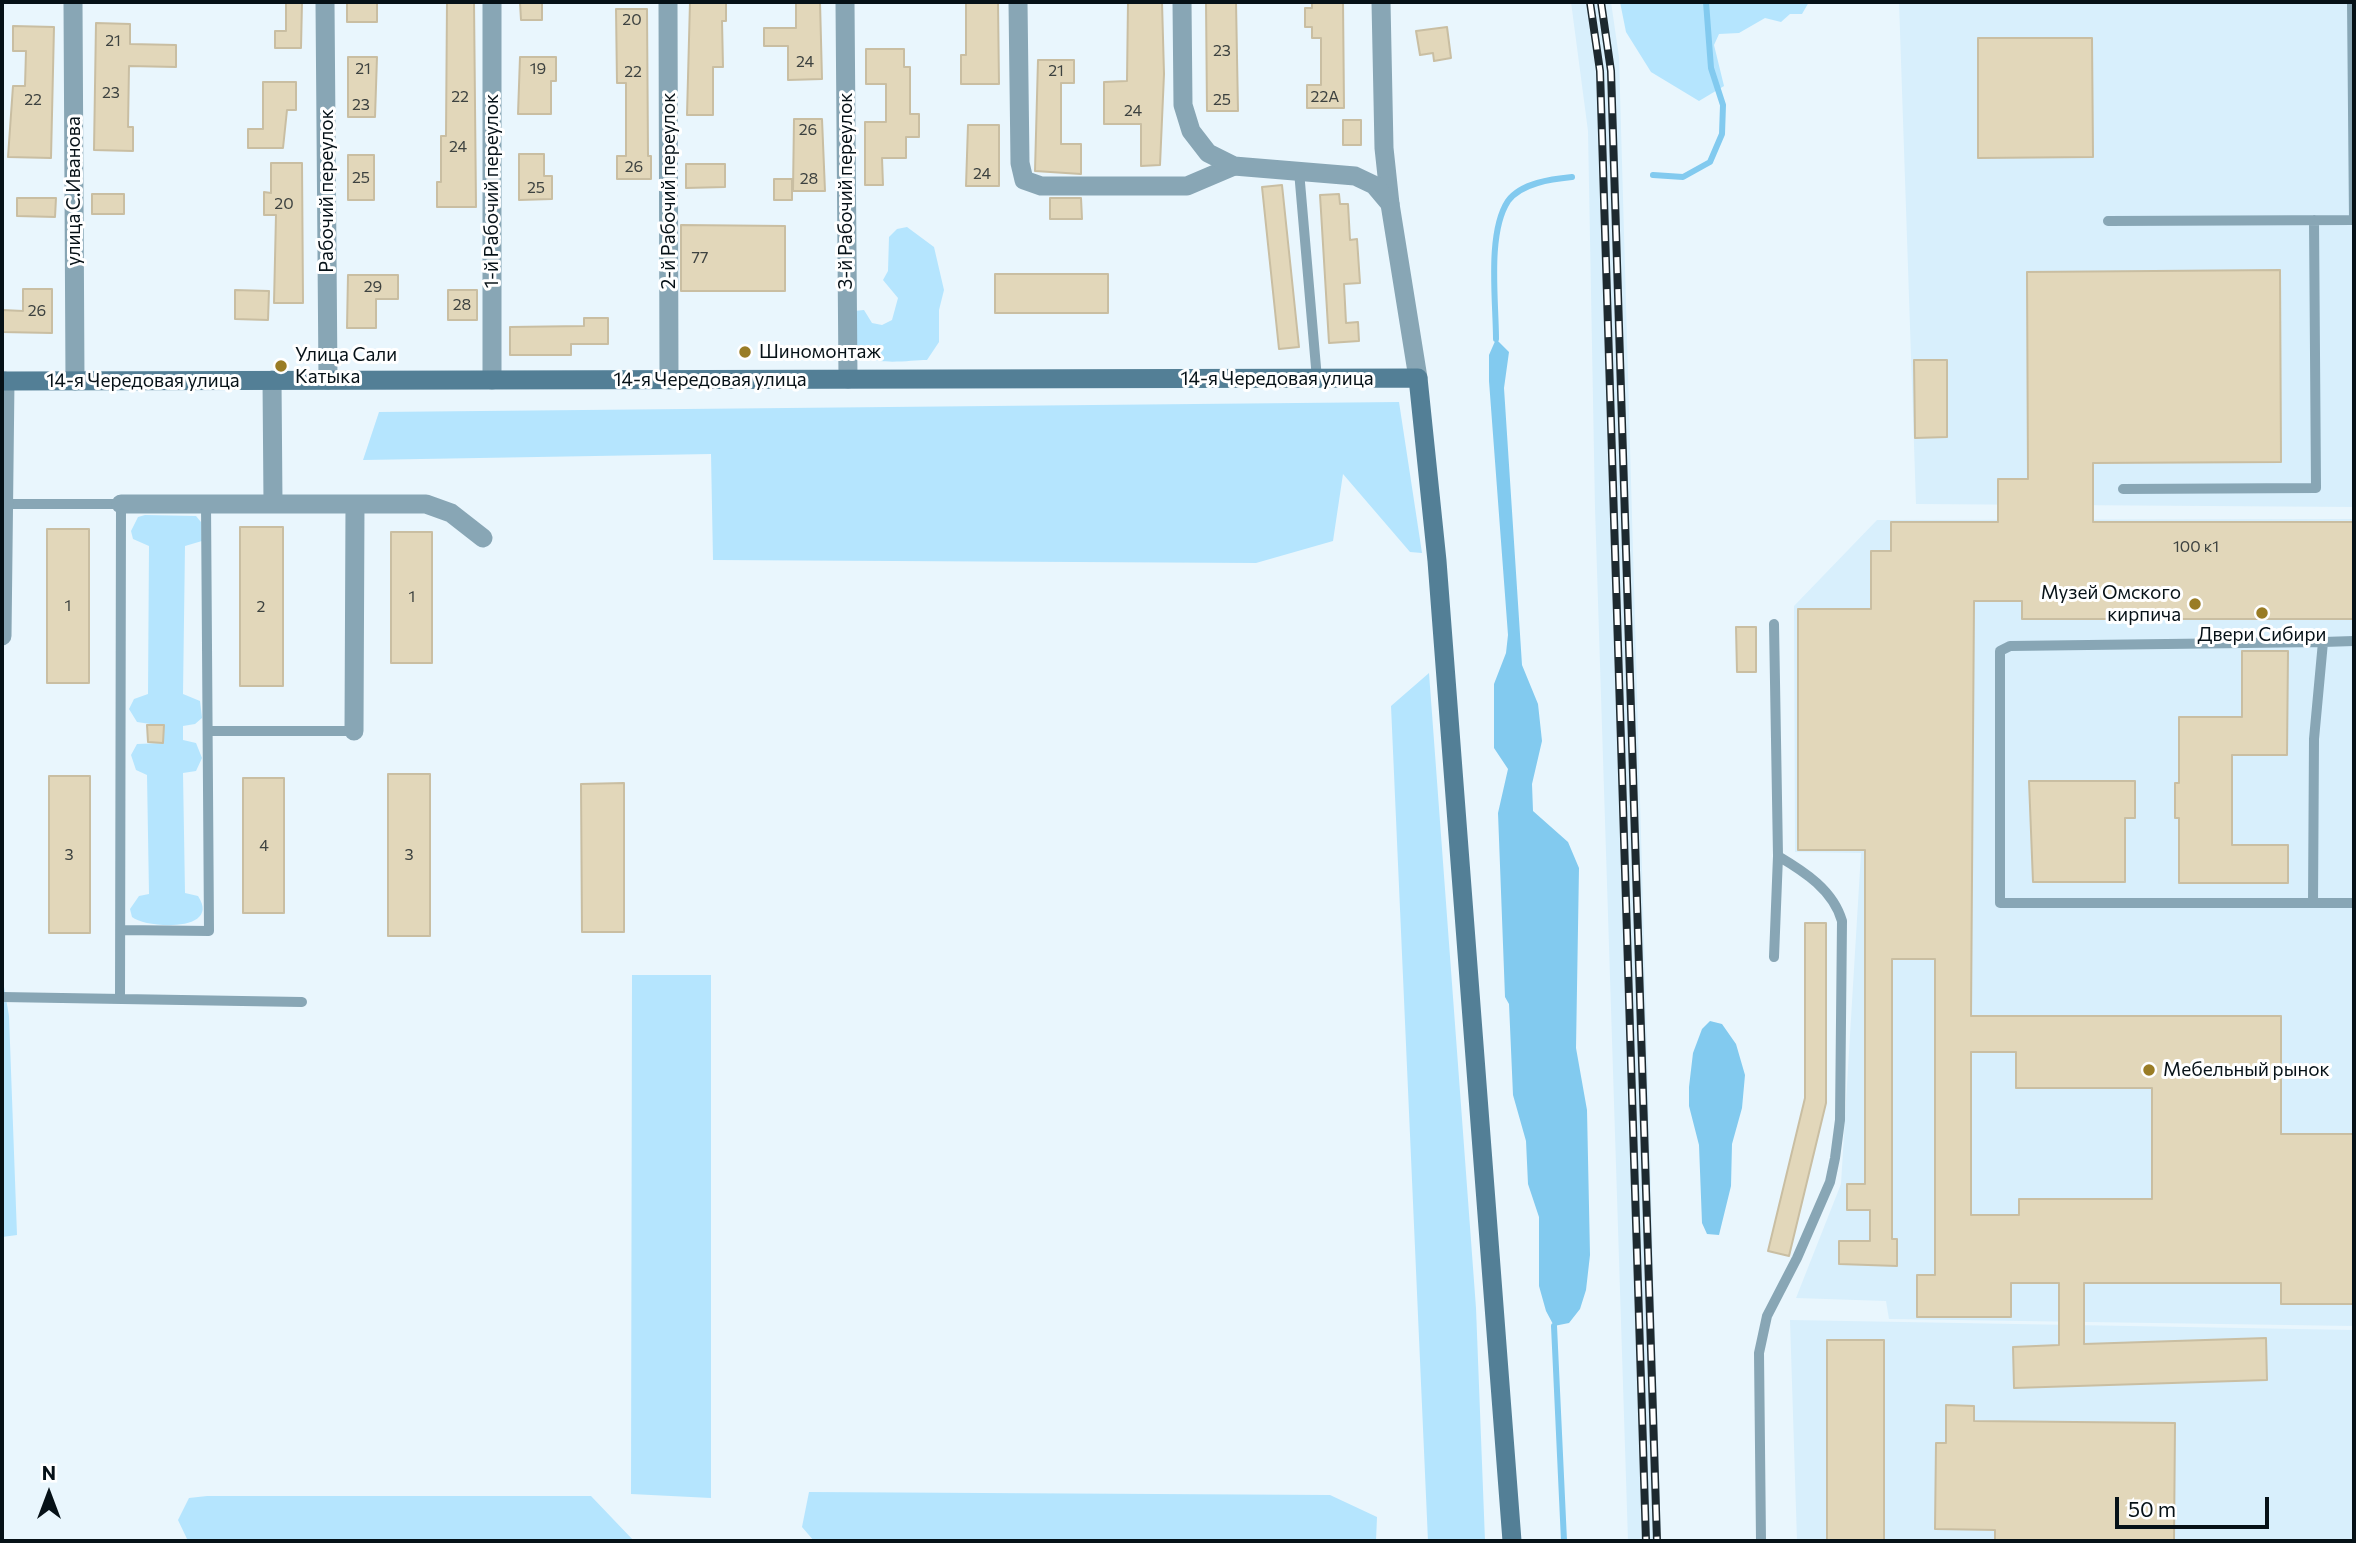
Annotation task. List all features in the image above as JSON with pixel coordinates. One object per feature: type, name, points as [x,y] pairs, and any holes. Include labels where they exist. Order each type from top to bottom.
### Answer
[{"type":"main road","name":"14-я Чередовая улица","points":[[3,381],[1418,378]]},
{"type":"main road","points":[[1418,378],[1437,561],[1512,1541]]},
{"type":"street","name":"улица С.Иванова","points":[[74,2],[75,381]]},
{"type":"street","name":"Рабочий переулок","points":[[325,2],[328,380]]},
{"type":"street","name":"1-й Рабочий переулок","points":[[492,2],[492,380]]},
{"type":"street","name":"2-й Рабочий переулок","points":[[668,2],[669,380]]},
{"type":"street","name":"3-й Рабочий переулок","points":[[845,2],[848,379]]},
{"type":"street","points":[[1018,2],[1020,163],[1024,180],[1041,186],[1187,186],[1234,166]]},
{"type":"street","points":[[1182,2],[1183,105],[1191,131],[1208,153],[1234,166],[1355,176],[1374,185],[1390,204]]},
{"type":"street","points":[[1381,2],[1384,148],[1390,204],[1418,378]]},
{"type":"street","points":[[272,380],[273,503]]},
{"type":"street","points":[[2,636],[3,381]]},
{"type":"street","points":[[121,504],[426,504],[452,513],[482,538]]},
{"type":"street","points":[[354,731],[355,504]]},
{"type":"lane","points":[[2108,222],[2354,220],[2352,2]]},
{"type":"lane","points":[[1299,171],[1317,379]]},
{"type":"lane","points":[[2123,489],[2316,488],[2314,220]]},
{"type":"lane","points":[[4,504],[121,504],[120,999]]},
{"type":"lane","points":[[121,930],[209,931],[206,504]]},
{"type":"lane","points":[[1774,624],[1778,856],[1774,957]]},
{"type":"lane","points":[[2354,641],[2010,646],[2000,651],[2000,903],[2354,903]]},
{"type":"lane","points":[[2313,903],[2314,739],[2323,642]]},
{"type":"lane","points":[[208,731],[354,731]]},
{"type":"lane","points":[[1761,1541],[1759,1353],[1772,1303],[1797,1258],[1830,1182],[1840,1120],[1842,921],[1837,905],[1807,872],[1778,856]]},
{"type":"lane","points":[[2,997],[302,1002]]},
{"type":"shaded area","points":[[1571,2],[1611,2],[1619,57],[1661,1541],[1628,1541],[1595,508],[1588,131]]},
{"type":"shaded area","points":[[1620,2],[1809,2],[1802,14],[1790,14],[1781,22],[1765,18],[1739,33],[1719,34],[1714,45],[1724,86],[1699,101],[1651,72],[1626,32]]},
{"type":"shaded area","points":[[1899,2],[2354,2],[2354,507],[1916,504]]},
{"type":"shaded area","points":[[907,227],[934,247],[944,290],[939,310],[939,342],[927,360],[886,362],[859,353],[852,333],[854,311],[864,310],[872,323],[882,325],[892,320],[898,298],[883,280],[888,271],[889,237],[897,229]]},
{"type":"shaded area","points":[[1496,339],[1509,352],[1504,388],[1522,665],[1538,704],[1542,741],[1532,784],[1533,811],[1568,842],[1579,868],[1576,1048],[1587,1110],[1590,1255],[1586,1290],[1580,1309],[1569,1323],[1554,1326],[1546,1311],[1539,1286],[1539,1217],[1528,1184],[1526,1141],[1513,1095],[1509,1004],[1505,997],[1498,813],[1508,769],[1494,748],[1494,684],[1506,653],[1508,635],[1489,381],[1489,355]]},
{"type":"shaded area","points":[[1399,402],[1422,553],[1410,552],[1343,474],[1333,541],[1256,563],[713,560],[711,454],[363,460],[379,412]]},
{"type":"shaded area","points":[[196,516],[201,522],[202,541],[185,546],[183,694],[200,701],[202,718],[195,724],[183,726],[183,740],[196,743],[202,758],[196,771],[183,773],[185,893],[198,896],[203,908],[200,916],[192,922],[180,925],[140,921],[132,917],[130,909],[139,896],[149,894],[147,775],[136,770],[131,755],[137,744],[163,743],[164,726],[137,722],[129,709],[134,699],[148,694],[149,546],[133,539],[131,531],[138,517]]},
{"type":"shaded area","points":[[2354,519],[2354,1326],[1889,1319],[1886,1301],[1796,1298],[1841,1184],[1861,853],[1795,852],[1794,606],[1877,520]]},
{"type":"shaded area","points":[[1429,673],[1476,1308],[1485,1541],[1428,1541],[1391,706]]},
{"type":"shaded area","points":[[2,975],[9,1016],[17,1235],[2,1237]]},
{"type":"shaded area","points":[[632,975],[711,975],[711,1498],[631,1494]]},
{"type":"shaded area","points":[[1710,1021],[1722,1024],[1736,1044],[1745,1075],[1742,1108],[1732,1144],[1731,1186],[1719,1235],[1707,1234],[1702,1223],[1699,1145],[1689,1106],[1693,1053],[1702,1029]]},
{"type":"shaded area","points":[[1790,1320],[2354,1330],[2354,1541],[1797,1541]]},
{"type":"shaded area","points":[[809,1492],[1330,1495],[1377,1517],[1376,1541],[814,1541],[802,1527]]},
{"type":"shaded area","points":[[591,1496],[634,1541],[188,1541],[178,1520],[189,1498]]},
{"type":"building","points":[[286,2],[302,2],[301,48],[275,48],[275,31],[286,31]]},
{"type":"building","points":[[347,2],[377,2],[377,22],[347,22]]},
{"type":"building","points":[[447,2],[474,2],[476,207],[437,207],[437,182],[441,182],[441,136],[446,136]]},
{"type":"building","points":[[520,2],[542,2],[542,20],[521,20]]},
{"type":"building","points":[[690,2],[726,2],[726,21],[722,21],[723,67],[713,67],[713,115],[687,115]]},
{"type":"building","points":[[796,2],[820,2],[822,79],[788,80],[788,46],[764,46],[764,28],[796,28]]},
{"type":"building","points":[[966,2],[998,2],[999,84],[961,84],[961,55],[966,55]]},
{"type":"building","points":[[1128,2],[1162,2],[1164,74],[1160,165],[1141,166],[1141,124],[1104,124],[1104,82],[1127,81]]},
{"type":"building","points":[[1206,2],[1236,2],[1238,111],[1207,111]]},
{"type":"building","points":[[1312,2],[1343,2],[1344,108],[1307,108],[1307,85],[1321,85],[1321,38],[1312,38],[1312,27],[1305,27],[1305,8],[1312,8]]},
{"type":"building","points":[[616,9],[647,9],[648,156],[651,156],[651,179],[617,179],[617,156],[626,156],[626,83],[617,83]]},
{"type":"building","points":[[96,23],[130,24],[130,44],[176,45],[176,67],[129,66],[128,127],[133,127],[133,151],[94,150]]},
{"type":"building","points":[[13,26],[54,27],[51,158],[8,157],[13,86],[25,86],[26,51],[13,51]]},
{"type":"building","points":[[1447,27],[1451,58],[1434,61],[1433,53],[1420,55],[1416,31]]},
{"type":"building","points":[[1978,38],[2092,38],[2093,157],[1978,158]]},
{"type":"building","points":[[866,49],[904,49],[904,67],[910,67],[910,114],[919,114],[919,137],[906,137],[906,158],[882,158],[883,185],[865,185],[865,122],[886,122],[886,84],[866,84]]},
{"type":"building","points":[[348,57],[377,57],[375,117],[348,117]]},
{"type":"building","points":[[520,57],[556,57],[556,81],[551,81],[551,114],[518,114]]},
{"type":"building","points":[[1038,60],[1074,60],[1074,83],[1061,83],[1061,144],[1081,144],[1081,174],[1035,171]]},
{"type":"building","points":[[263,82],[296,82],[296,110],[287,110],[283,148],[248,148],[248,129],[263,129]]},
{"type":"building","points":[[794,119],[822,119],[825,191],[793,191]]},
{"type":"building","points":[[1343,120],[1361,120],[1361,145],[1343,145]]},
{"type":"building","points":[[968,125],[999,125],[999,186],[966,186]]},
{"type":"building","points":[[519,154],[544,154],[544,176],[552,176],[552,199],[519,200]]},
{"type":"building","points":[[348,155],[374,155],[374,200],[348,200]]},
{"type":"building","points":[[271,163],[302,163],[303,303],[274,303],[276,215],[264,215],[264,192],[271,193]]},
{"type":"building","points":[[686,164],[725,164],[725,187],[686,188]]},
{"type":"building","points":[[774,179],[792,179],[792,200],[774,200]]},
{"type":"building","points":[[1282,185],[1299,347],[1279,349],[1262,187]]},
{"type":"building","points":[[92,194],[124,194],[124,214],[92,214]]},
{"type":"building","points":[[1339,194],[1340,204],[1348,204],[1350,240],[1357,239],[1360,283],[1344,284],[1346,323],[1358,322],[1359,341],[1329,343],[1320,195]]},
{"type":"building","points":[[17,198],[56,198],[55,217],[17,216]]},
{"type":"building","points":[[1050,198],[1081,198],[1082,219],[1050,219]]},
{"type":"building","points":[[681,225],[785,226],[785,291],[681,291]]},
{"type":"building","points":[[2280,270],[2281,462],[2093,463],[2093,522],[2354,522],[2354,619],[2022,619],[2022,601],[1974,601],[1971,1016],[2281,1016],[2281,1134],[2354,1134],[2354,1304],[2281,1304],[2281,1283],[2084,1283],[2084,1344],[2266,1338],[2267,1380],[2014,1388],[2013,1347],[2059,1345],[2059,1283],[2011,1283],[2011,1317],[1917,1317],[1917,1275],[1935,1275],[1935,959],[1892,959],[1892,1239],[1897,1239],[1897,1266],[1839,1264],[1839,1241],[1870,1241],[1870,1210],[1847,1210],[1847,1184],[1865,1184],[1865,850],[1798,850],[1798,609],[1871,609],[1871,551],[1891,551],[1891,522],[1998,522],[1998,479],[2028,479],[2027,272]],"holes":[[[1971,1052],[2016,1052],[2016,1088],[2152,1088],[2152,1199],[2019,1199],[2019,1215],[1971,1215]]]},
{"type":"building","points":[[995,274],[1108,274],[1108,313],[995,313]]},
{"type":"building","points":[[348,275],[398,275],[398,299],[376,299],[376,328],[347,328]]},
{"type":"building","points":[[23,289],[52,289],[52,333],[2,332],[2,310],[23,311]]},
{"type":"building","points":[[235,290],[269,291],[268,320],[235,319]]},
{"type":"building","points":[[448,290],[477,290],[477,320],[448,320]]},
{"type":"building","points":[[584,318],[608,318],[608,344],[571,344],[571,355],[510,355],[510,327],[584,326]]},
{"type":"building","points":[[1914,360],[1947,360],[1947,437],[1915,438]]},
{"type":"building","points":[[240,527],[283,527],[283,686],[240,686]]},
{"type":"building","points":[[47,529],[89,529],[89,683],[47,683]]},
{"type":"building","points":[[391,532],[432,532],[432,663],[391,663]]},
{"type":"building","points":[[1736,627],[1756,627],[1756,672],[1737,672]]},
{"type":"building","points":[[2242,651],[2288,651],[2287,755],[2232,755],[2232,845],[2288,845],[2288,883],[2179,883],[2179,818],[2175,818],[2175,783],[2179,783],[2179,717],[2242,717]]},
{"type":"building","points":[[147,725],[164,725],[163,743],[148,742]]},
{"type":"building","points":[[388,774],[430,774],[430,936],[388,936]]},
{"type":"building","points":[[49,776],[90,776],[90,933],[49,933]]},
{"type":"building","points":[[243,778],[284,778],[284,913],[243,913]]},
{"type":"building","points":[[2029,781],[2135,781],[2135,818],[2125,818],[2125,882],[2033,882]]},
{"type":"building","points":[[624,783],[624,932],[582,932],[581,784]]},
{"type":"building","points":[[1805,923],[1826,923],[1826,1103],[1789,1256],[1768,1251],[1805,1098]]},
{"type":"building","points":[[1827,1340],[1884,1340],[1884,1541],[1827,1541]]},
{"type":"building","points":[[1946,1405],[1974,1406],[1974,1421],[2175,1423],[2174,1541],[1995,1541],[1995,1530],[1935,1529],[1936,1443],[1946,1443]]},
{"type":"waterway","points":[[1653,175],[1683,177],[1710,162],[1722,134],[1723,105],[1711,68],[1706,2]]},
{"type":"waterway","points":[[1496,339],[1494,268],[1501,215],[1508,201],[1521,190],[1546,181],[1572,177]]},
{"type":"waterway","points":[[1554,1326],[1564,1541]]},
{"type":"railway","points":[[1590,2],[1600,71],[1646,1541]]},
{"type":"railway","points":[[1601,2],[1611,71],[1657,1541]]},
{"type":"place","name":"Шиномонтаж","points":[[745,352]]},
{"type":"place","name":"Улица Сали Катыка","points":[[281,366]]},
{"type":"place","name":"Музей Омского кирпича","points":[[2195,604]]},
{"type":"place","name":"Двери Сибири","points":[[2262,613]]},
{"type":"place","name":"Мебельный рынок","points":[[2149,1070]]}]
